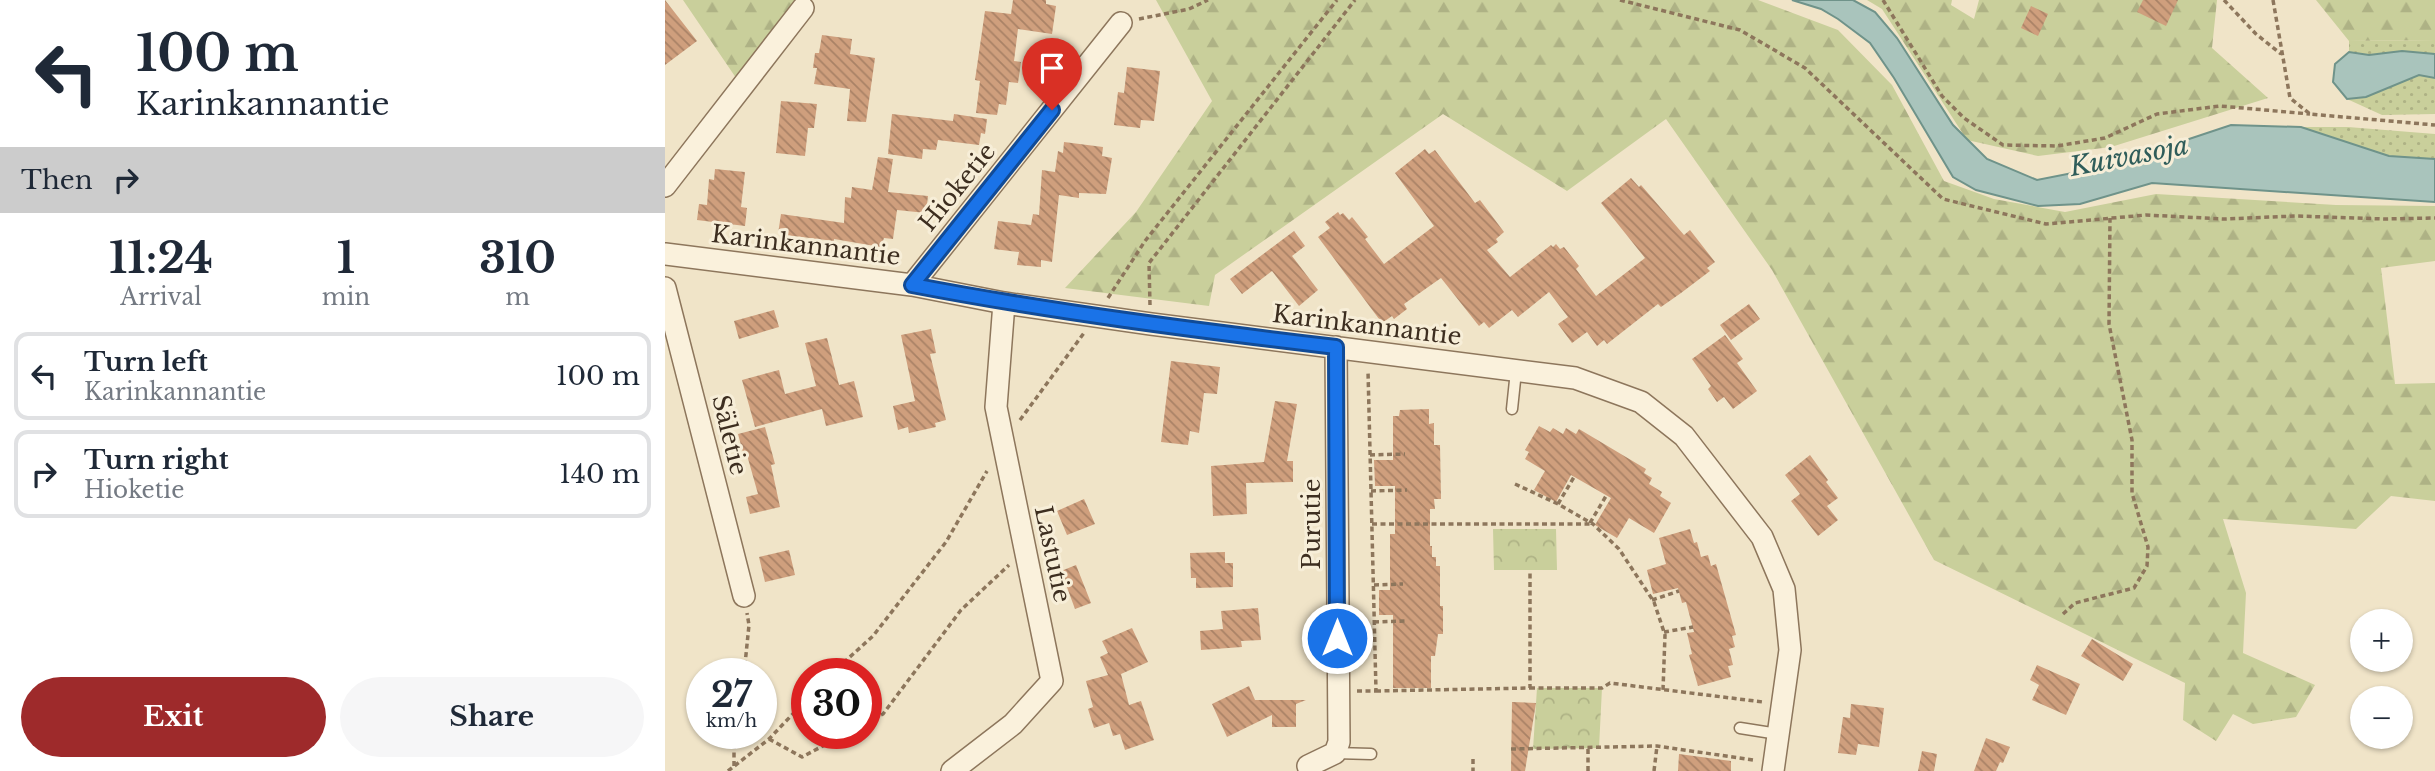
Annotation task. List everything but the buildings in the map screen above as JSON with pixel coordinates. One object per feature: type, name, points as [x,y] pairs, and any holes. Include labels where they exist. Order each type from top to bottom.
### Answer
[{"type":"street","points":[[665,186],[803,8]]},
{"type":"street","name":"Hioketie","points":[[912,285],[1121,23]]},
{"type":"street","name":"Karinkannantie","points":[[665,254],[912,285],[1004,303],[1151,324],[1575,378],[1641,402],[1684,436],[1762,537],[1784,589],[1790,650],[1773,767]]},
{"type":"street","name":"Säletie","points":[[665,288],[744,596]]},
{"type":"street","name":"Lastutie","points":[[952,771],[1013,724],[1052,681],[996,407],[1004,303]]},
{"type":"street","name":"Purutie","points":[[1335,753],[1339,742],[1336,347]]},
{"type":"street","points":[[1308,766],[1335,753]]},
{"type":"lane","points":[[1511,409],[1516,371]]},
{"type":"lane","points":[[1740,728],[1778,734]]},
{"type":"lane","points":[[1335,753],[1371,754]]},
{"type":"path","points":[[1121,23],[1189,9],[1208,0]]},
{"type":"path","points":[[849,658],[873,636],[946,542],[1003,443],[1096,316],[1145,241],[1337,0]]},
{"type":"path","points":[[1151,324],[1149,263],[1355,0]]},
{"type":"path","points":[[1620,0],[1740,30],[1805,68],[1943,199],[2046,223],[2146,215],[2224,219],[2296,216],[2435,218]]},
{"type":"path","points":[[1883,0],[1942,96],[1964,118],[2003,145],[2057,146],[2105,138],[2157,114],[2220,106],[2435,125]]},
{"type":"path","points":[[2224,0],[2256,34],[2282,54]]},
{"type":"path","points":[[2273,0],[2290,98],[2310,114]]},
{"type":"path","points":[[2063,614],[2075,603],[2133,588],[2147,566],[2148,547],[2133,493],[2132,440],[2109,324],[2110,218]]},
{"type":"path","points":[[1368,352],[1376,691]]},
{"type":"path","points":[[1370,455],[1405,454]]},
{"type":"path","points":[[1558,504],[1574,477]]},
{"type":"path","points":[[1515,484],[1592,524],[1619,549],[1652,600],[1664,632],[1666,646],[1663,690]]},
{"type":"path","points":[[1371,491],[1407,490]]},
{"type":"path","points":[[1592,524],[1606,496]]},
{"type":"path","points":[[1372,524],[1592,524]]},
{"type":"path","points":[[882,715],[961,610],[1025,550]]},
{"type":"path","points":[[1530,571],[1530,688]]},
{"type":"path","points":[[1374,585],[1403,584]]},
{"type":"path","points":[[1652,600],[1679,591]]},
{"type":"path","points":[[744,596],[749,625],[746,658]]},
{"type":"path","points":[[1374,622],[1406,621]]},
{"type":"path","points":[[1664,632],[1693,627]]},
{"type":"path","points":[[1337,691],[1602,688],[1610,683],[1782,705]]},
{"type":"path","points":[[777,731],[791,716]]},
{"type":"path","points":[[777,743],[802,757],[817,749]]},
{"type":"path","points":[[1654,771],[1657,746]]},
{"type":"path","points":[[1511,750],[1657,746],[1773,767]]},
{"type":"path","points":[[1588,748],[1588,771]]},
{"type":"path","points":[[731,770],[733,749]]},
{"type":"path","points":[[731,770],[757,749]]},
{"type":"path","points":[[1473,759],[1473,771]]},
{"type":"green space","points":[[683,0],[808,0],[749,97]]},
{"type":"green space","points":[[1156,0],[1758,0],[1838,30],[1892,85],[1944,181],[1994,199],[2065,212],[2156,194],[2336,205],[2435,206],[2435,261],[2381,268],[2395,384],[2435,383],[2435,501],[2391,496],[2356,529],[2223,519],[2246,593],[2243,653],[2315,685],[2296,717],[2253,724],[2233,714],[2216,741],[2183,720],[2185,683],[1934,560],[1772,270],[1666,119],[1567,191],[1443,114],[1215,275],[1209,306],[1065,288],[1136,212],[1212,101]]},
{"type":"green space","points":[[1867,0],[1952,0],[1951,5],[1974,19],[1979,0],[2217,0],[2212,48],[2268,98],[2111,147],[2038,156],[1967,140],[1882,9]]},
{"type":"green space","points":[[2316,0],[2435,0],[2435,40],[2349,41]]},
{"type":"green space","points":[[2435,40],[2435,54],[2402,51],[2369,55],[2349,52],[2349,41]]},
{"type":"green space","points":[[2419,75],[2435,78],[2435,114],[2382,115],[2347,99],[2366,97]]},
{"type":"green space","points":[[2301,127],[2348,127],[2435,134],[2435,159],[2389,156]]},
{"type":"green space","points":[[1493,529],[1556,529],[1557,570],[1494,570]]},
{"type":"green space","points":[[1537,688],[1602,688],[1599,748],[1533,749]]},
{"type":"water","points":[[1792,0],[1853,0],[1875,12],[1897,38],[1953,125],[1987,159],[2037,180],[2108,166],[2231,125],[2301,127],[2389,156],[2435,159],[2435,202],[2152,183],[2080,204],[2038,206],[1976,190],[1953,177],[1870,43],[1821,9]]},
{"type":"water","points":[[2402,51],[2435,54],[2435,78],[2419,75],[2366,97],[2347,99],[2333,82],[2335,64],[2349,52],[2369,55]]},
{"type":"route","points":[[1052,110],[912,285],[1004,303],[1336,347],[1337,638]]},
{"type":"water label","name":"Kuivasoja","points":[[2129,156]]}]
